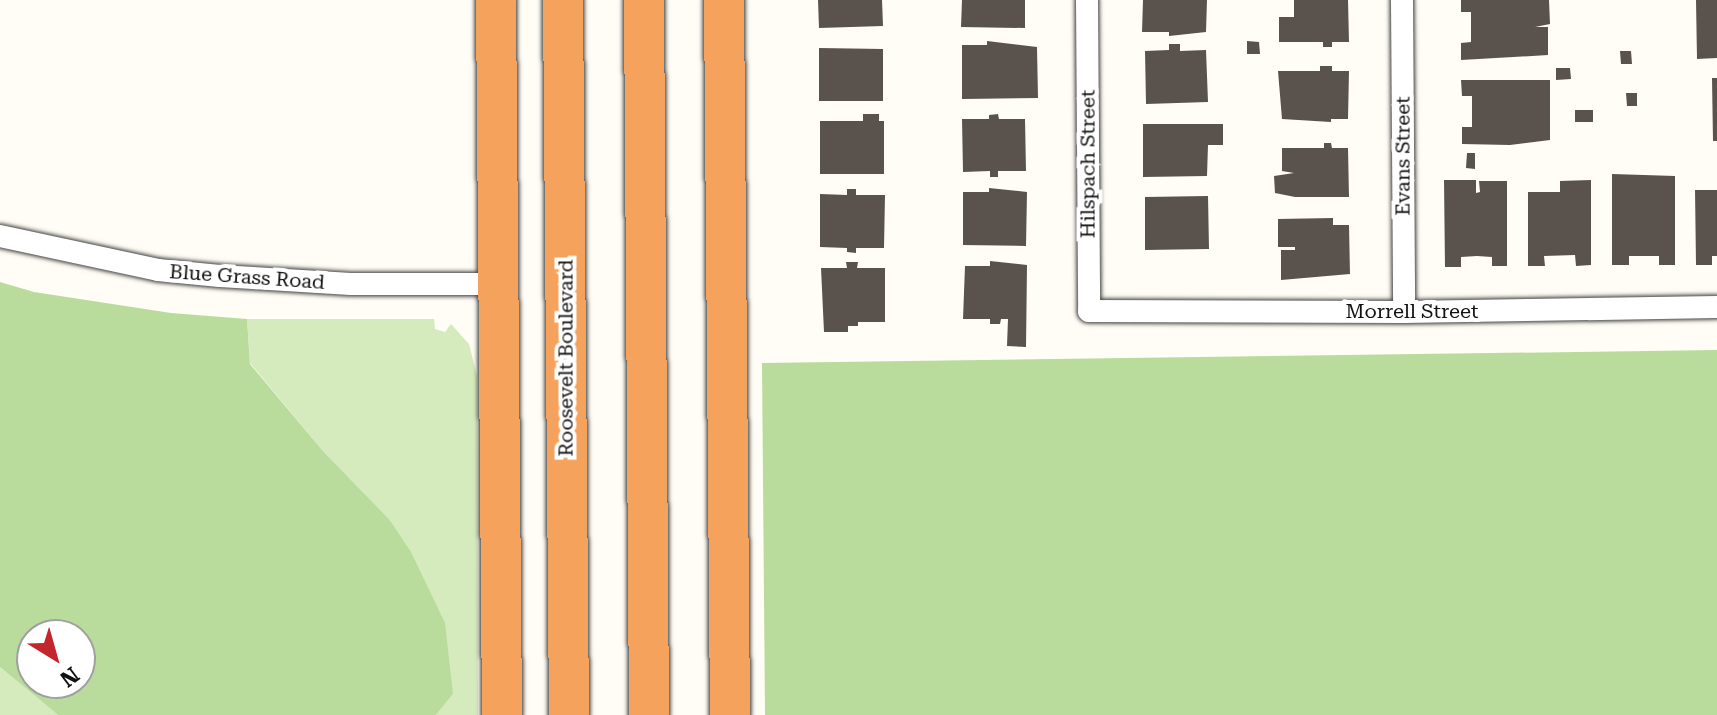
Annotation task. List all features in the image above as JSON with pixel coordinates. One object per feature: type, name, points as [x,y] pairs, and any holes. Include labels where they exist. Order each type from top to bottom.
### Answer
[{"type":"highway","points":[[496,0],[502,715]]},
{"type":"highway","name":"Roosevelt Boulevard","points":[[563,0],[569,715]]},
{"type":"highway","points":[[644,0],[649,715]]},
{"type":"highway","points":[[724,0],[730,715]]},
{"type":"street","name":"Hilspach Street","points":[[1087,0],[1089,311],[1107,311]]},
{"type":"street","name":"Evans Street","points":[[1402,0],[1404,312]]},
{"type":"street","name":"Blue Grass Road","points":[[0,236],[158,270],[220,276],[351,284],[498,284]]},
{"type":"street","name":"Morrell Street","points":[[1107,311],[1404,312],[1717,307]]},
{"type":"green space","points":[[0,282],[34,292],[171,313],[247,319],[250,364],[322,450],[389,519],[411,552],[445,623],[453,694],[436,715],[58,715],[39,699],[96,699],[96,619],[16,619],[16,680],[0,667]]},
{"type":"green space","points":[[247,319],[434,319],[435,329],[445,332],[451,324],[469,344],[477,376],[478,715],[436,715],[453,694],[389,519],[322,450],[250,363]]},
{"type":"green space","points":[[1717,350],[1717,715],[765,715],[762,363]]},
{"type":"green space","points":[[0,667],[16,680],[16,699],[39,699],[58,715],[0,715]]},
{"type":"building","points":[[818,0],[882,0],[883,26],[819,28]]},
{"type":"building","points":[[962,0],[1025,0],[1025,28],[961,27]]},
{"type":"building","points":[[1143,0],[1207,0],[1206,32],[1169,36],[1169,32],[1142,32]]},
{"type":"building","points":[[1294,0],[1348,0],[1349,42],[1332,42],[1332,47],[1323,47],[1323,42],[1279,42],[1279,17],[1294,17]]},
{"type":"building","points":[[1461,0],[1549,0],[1550,24],[1535,27],[1548,27],[1548,55],[1461,60],[1461,43],[1471,42],[1471,12],[1461,12]]},
{"type":"building","points":[[1696,0],[1717,0],[1717,58],[1697,59]]},
{"type":"building","points":[[987,41],[1037,47],[1038,98],[962,99],[962,45],[987,45]]},
{"type":"building","points":[[1247,41],[1259,42],[1260,54],[1247,54]]},
{"type":"building","points":[[1169,44],[1180,44],[1180,51],[1206,50],[1208,102],[1146,104],[1145,51],[1169,50]]},
{"type":"building","points":[[819,48],[883,49],[883,101],[819,101]]},
{"type":"building","points":[[1620,51],[1631,51],[1632,64],[1621,64]]},
{"type":"building","points":[[1320,66],[1332,66],[1332,71],[1349,71],[1348,119],[1331,119],[1331,122],[1282,119],[1278,71],[1320,71]]},
{"type":"building","points":[[1556,68],[1570,68],[1571,79],[1556,80]]},
{"type":"building","points":[[1712,78],[1717,78],[1717,141],[1713,141]]},
{"type":"building","points":[[1461,80],[1550,80],[1550,140],[1510,145],[1462,144],[1462,127],[1472,127],[1472,96],[1462,96]]},
{"type":"building","points":[[1626,93],[1637,93],[1637,106],[1627,106]]},
{"type":"building","points":[[1575,110],[1593,110],[1593,122],[1575,122]]},
{"type":"building","points":[[863,114],[879,114],[879,121],[884,121],[884,174],[820,174],[820,121],[863,121]]},
{"type":"building","points":[[998,114],[999,119],[1025,119],[1026,171],[998,171],[998,177],[990,177],[990,171],[963,172],[962,119],[989,119],[989,115]]},
{"type":"building","points":[[1143,124],[1223,124],[1223,145],[1208,145],[1207,176],[1143,177]]},
{"type":"building","points":[[1324,143],[1331,143],[1332,148],[1348,148],[1349,197],[1295,197],[1275,193],[1274,176],[1294,173],[1282,171],[1282,148],[1324,148]]},
{"type":"building","points":[[1467,153],[1475,153],[1475,169],[1466,168]]},
{"type":"building","points":[[1612,174],[1675,176],[1675,265],[1659,265],[1659,256],[1629,256],[1629,265],[1612,265]]},
{"type":"building","points":[[1444,180],[1476,180],[1476,193],[1480,192],[1479,181],[1507,181],[1507,266],[1492,266],[1492,257],[1477,256],[1461,257],[1461,267],[1445,267]]},
{"type":"building","points":[[1591,180],[1591,265],[1576,266],[1575,255],[1544,256],[1545,266],[1528,266],[1528,192],[1560,192],[1560,181]]},
{"type":"building","points":[[989,188],[1027,192],[1026,246],[963,245],[963,192],[989,192]]},
{"type":"building","points":[[847,189],[856,189],[856,195],[885,195],[884,248],[856,248],[856,253],[847,252],[847,248],[820,247],[820,194],[847,195]]},
{"type":"building","points":[[1695,190],[1717,190],[1717,256],[1712,256],[1712,265],[1696,265]]},
{"type":"building","points":[[1208,196],[1209,249],[1145,250],[1145,197]]},
{"type":"building","points":[[1333,218],[1333,225],[1349,225],[1350,274],[1281,280],[1281,250],[1295,250],[1295,247],[1278,247],[1278,219]]},
{"type":"building","points":[[990,261],[1027,265],[1026,347],[1007,346],[1008,319],[1001,319],[1000,324],[990,324],[990,319],[963,319],[965,266],[990,266]]},
{"type":"building","points":[[846,262],[858,262],[857,268],[885,268],[885,322],[858,322],[858,326],[848,326],[848,332],[824,332],[821,268],[847,268]]}]
